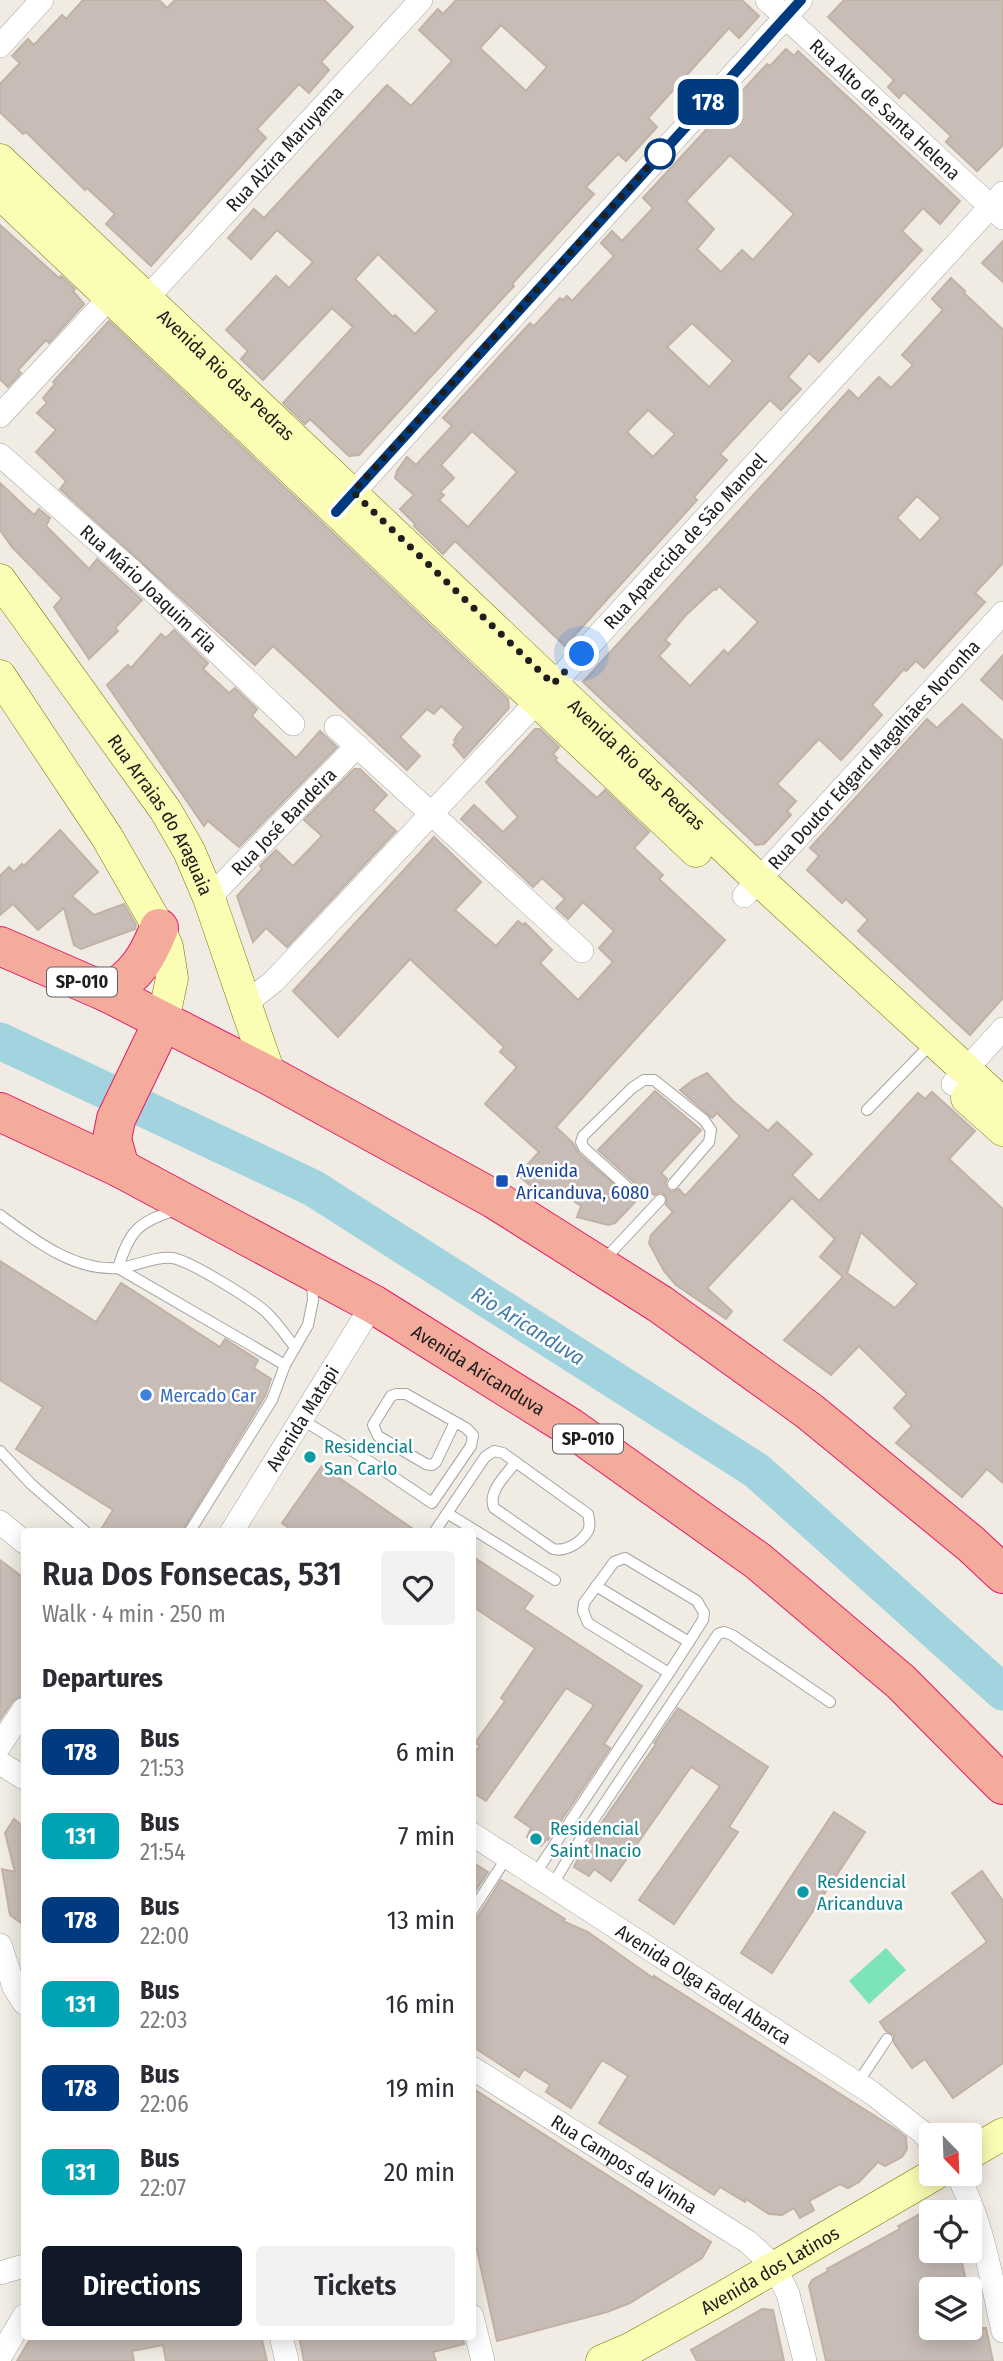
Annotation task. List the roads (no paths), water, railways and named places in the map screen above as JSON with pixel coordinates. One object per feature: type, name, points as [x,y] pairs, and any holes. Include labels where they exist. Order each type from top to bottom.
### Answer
[{"type":"highway","points":[[108,993],[126,981],[142,964],[159,928]]},
{"type":"highway","name":"SP-010","points":[[0,946],[108,993],[163,1021],[270,1076],[494,1199],[660,1304],[808,1411],[971,1544],[1003,1574]]},
{"type":"highway","points":[[120,1168],[112,1139],[116,1119],[163,1021]]},
{"type":"highway","name":"Avenida Aricanduva","points":[[0,1112],[120,1168],[373,1304],[570,1427],[758,1561],[901,1682],[1003,1785]]},
{"type":"main road","name":"Avenida Rio das Pedras","points":[[0,160],[147,298],[344,502]]},
{"type":"main road","name":"Avenida Rio das Pedras","points":[[0,193],[110,297],[344,502],[752,888],[959,1077],[1003,1130]]},
{"type":"main road","name":"Rua Arraias do Araguaia","points":[[0,580],[166,811],[189,851],[209,898],[270,1076]]},
{"type":"main road","points":[[0,676],[107,836],[159,928],[167,947],[172,978],[163,1021]]},
{"type":"main road","name":"Avenida Rio das Pedras","points":[[959,1077],[1003,1104]]},
{"type":"main road","points":[[982,2146],[1003,2134]]},
{"type":"main road","name":"Avenida dos Latinos","points":[[606,2360],[722,2298],[919,2183]]},
{"type":"street","points":[[0,46],[42,0]]},
{"type":"street","name":"Rua Alzira Maruyama","points":[[147,298],[421,0]]},
{"type":"street","name":"Rua Alto de Santa Helena","points":[[767,0],[793,8],[999,206]]},
{"type":"street","points":[[344,502],[793,8]]},
{"type":"street","name":"Rua Aparecida de São Manoel","points":[[245,1004],[274,981],[432,815],[999,206]]},
{"type":"street","points":[[0,416],[110,297]]},
{"type":"street","name":"Rua Mário Joaquim Fila","points":[[0,455],[134,572],[293,724]]},
{"type":"street","name":"Rua Doutor Edgard Magalhães Noronha","points":[[752,888],[1003,613]]},
{"type":"street","points":[[336,727],[582,951]]},
{"type":"street","name":"Rua José Bandeira","points":[[209,898],[357,746]]},
{"type":"street","points":[[959,1077],[1003,1029]]},
{"type":"street","name":"Avenida Matapi","points":[[234,1528],[373,1304]]},
{"type":"street","points":[[0,1522],[21,1540]]},
{"type":"street","points":[[0,1745],[21,1714]]},
{"type":"street","points":[[0,1763],[21,1777]]},
{"type":"street","name":"Avenida Olga Fadel Abarca","points":[[476,1838],[857,2084],[919,2130]]},
{"type":"street","points":[[0,1945],[14,1987],[21,1998]]},
{"type":"street","name":"Rua Campos da Vinha","points":[[476,2071],[748,2242],[774,2266]]},
{"type":"street","points":[[964,2186],[970,2197],[989,2265],[1003,2331]]},
{"type":"street","points":[[774,2266],[788,2294],[805,2361]]},
{"type":"street","points":[[0,2273],[21,2267]]},
{"type":"street","points":[[0,2357],[21,2321]]},
{"type":"street","points":[[476,2332],[483,2361]]},
{"type":"street","points":[[282,2340],[287,2361]]},
{"type":"lane","points":[[867,1110],[927,1048]]},
{"type":"lane","points":[[651,1209],[584,1148],[581,1142],[583,1136],[632,1088],[644,1080],[654,1080],[704,1120],[711,1130],[709,1142],[673,1184]]},
{"type":"lane","points":[[599,1266],[660,1200]]},
{"type":"lane","points":[[118,1268],[130,1236],[142,1223],[190,1205]]},
{"type":"lane","points":[[0,1215],[68,1259],[91,1266],[118,1268],[167,1258],[184,1261],[258,1305],[295,1347]]},
{"type":"lane","points":[[118,1268],[285,1365]]},
{"type":"lane","points":[[192,1528],[272,1400],[285,1365],[308,1325],[312,1314],[312,1271]]},
{"type":"lane","points":[[301,1419],[383,1469],[432,1503],[471,1446],[473,1435],[455,1422],[406,1394],[391,1396],[373,1425],[378,1436],[432,1465],[436,1462],[455,1422]]},
{"type":"lane","points":[[0,1451],[31,1484],[82,1528]]},
{"type":"lane","points":[[437,1528],[485,1457],[494,1451],[503,1453],[516,1462],[589,1514],[588,1531],[571,1547],[562,1551],[553,1549],[494,1508],[491,1502],[492,1494],[516,1462]]},
{"type":"lane","points":[[447,1513],[471,1528]]},
{"type":"lane","points":[[476,1531],[555,1580]]},
{"type":"lane","points":[[543,1880],[703,1620],[704,1613],[697,1601],[625,1558],[614,1562],[584,1603],[583,1611],[588,1623],[669,1673]]},
{"type":"lane","points":[[596,1586],[689,1642]]},
{"type":"lane","points":[[543,1880],[572,1852],[718,1634],[724,1632],[732,1635],[830,1702]]},
{"type":"lane","points":[[476,1905],[507,1857]]},
{"type":"lane","points":[[857,2084],[887,2039]]},
{"type":"waterway","name":"Rio Aricanduva","points":[[0,1041],[313,1188],[757,1471],[1003,1692]]},
{"type":"place","name":"Avenida Aricanduva, 6080","points":[[502,1181]]},
{"type":"place","name":"Mercado Car","points":[[146,1395]]},
{"type":"place","name":"Residencial San Carlo","points":[[310,1457]]},
{"type":"place","name":"Residencial Saint Inacio","points":[[536,1839]]},
{"type":"place","name":"Residencial Aricanduva","points":[[803,1892]]}]
